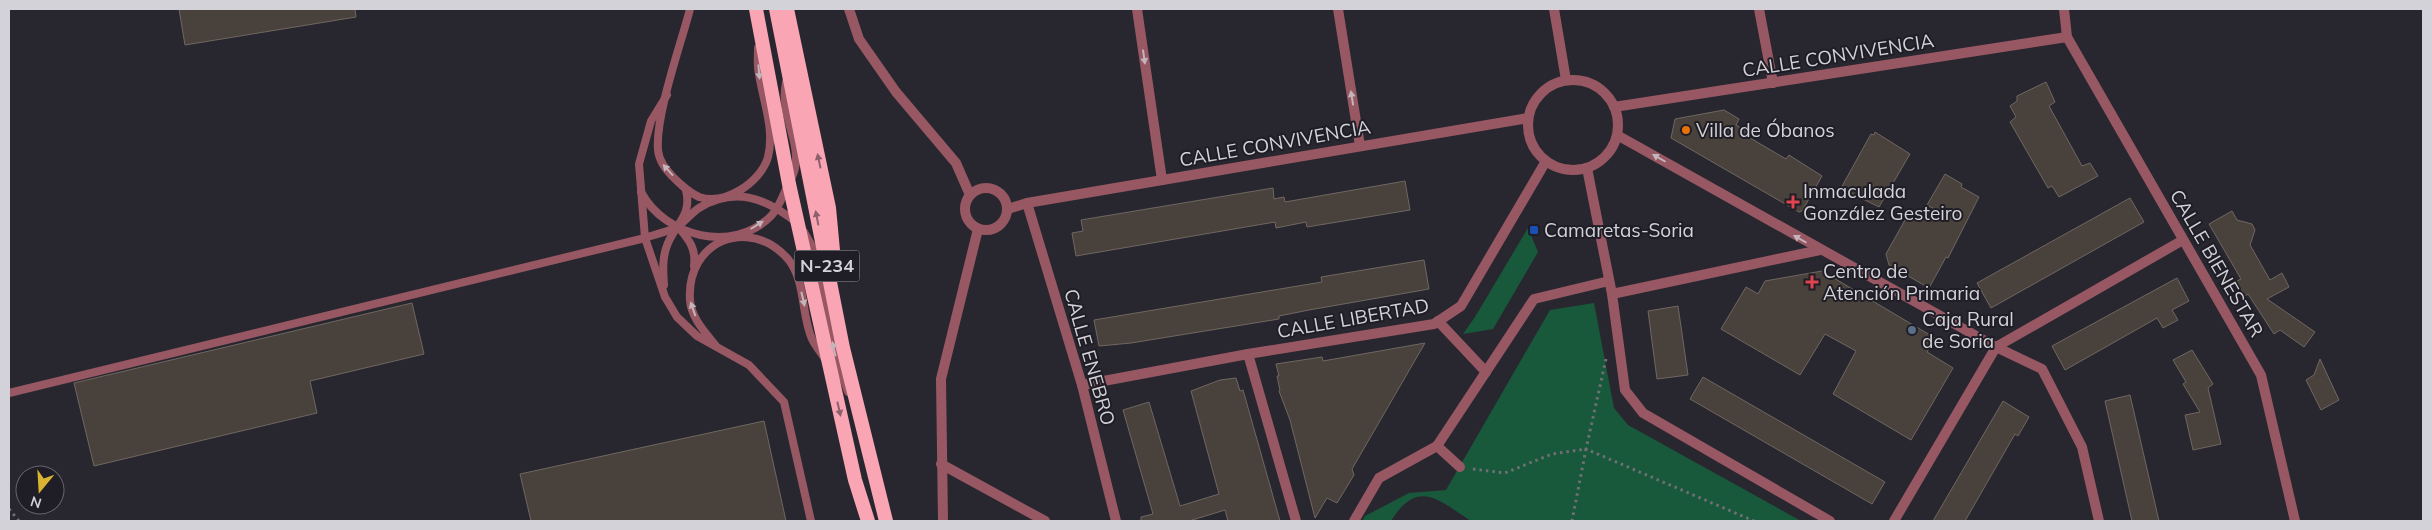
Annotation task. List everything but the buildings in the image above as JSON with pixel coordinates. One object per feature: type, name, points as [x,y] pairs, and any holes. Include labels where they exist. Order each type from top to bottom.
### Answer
[{"type":"highway","name":"N-234","points":[[756,9],[789,184],[856,480],[868,521]]},
{"type":"highway","name":"N-234","points":[[776,9],[843,348],[886,521]]},
{"type":"highway","points":[[787,9],[829,208],[843,348]]},
{"type":"street","points":[[849,9],[859,39],[896,92],[956,162],[970,194]]},
{"type":"street","points":[[1137,9],[1162,180]]},
{"type":"street","points":[[1338,9],[1360,146]]},
{"type":"street","points":[[1554,9],[1566,80]]},
{"type":"street","points":[[1759,9],[1773,83]]},
{"type":"street","points":[[2064,9],[2067,37]]},
{"type":"street","name":"CALLE CONVIVENCIA","points":[[1614,107],[2067,37]]},
{"type":"street","name":"CALLE BIENESTAR","points":[[2067,37],[2261,375],[2295,521]]},
{"type":"street","points":[[1566,80],[1580,80],[1595,85],[1606,95],[1614,107],[1618,120],[1617,135],[1606,154],[1587,168],[1573,170],[1559,167],[1546,161],[1531,142],[1528,118],[1533,104],[1541,93],[1552,85],[1566,80]]},
{"type":"street","name":"CALLE CONVIVENCIA","points":[[1008,209],[1027,203],[1528,118]]},
{"type":"street","points":[[1617,135],[1996,347],[2042,369],[2082,447],[2099,521]]},
{"type":"street","name":"CALLE LIBERTAD","points":[[1082,385],[1248,354],[1434,324],[1461,306],[1546,161]]},
{"type":"street","points":[[1587,168],[1612,294],[1625,390],[1643,413],[1830,521]]},
{"type":"street","points":[[977,189],[994,189],[1001,194],[1008,209],[1004,222],[999,227],[985,231],[978,230],[972,226],[965,214],[964,207],[970,194],[977,189]]},
{"type":"street","name":"CALLE ENEBRO","points":[[1027,203],[1082,385],[1116,521]]},
{"type":"street","points":[[943,521],[941,379],[978,230]]},
{"type":"street","points":[[1894,521],[1996,347],[2183,240]]},
{"type":"street","points":[[1612,294],[1820,250]]},
{"type":"street","points":[[1354,521],[1379,478],[1437,446],[1534,298],[1609,282]]},
{"type":"street","points":[[1438,321],[1486,372]]},
{"type":"street","points":[[1248,354],[1296,521]]},
{"type":"street","points":[[1437,446],[1460,467]]},
{"type":"street","points":[[941,464],[1045,521]]},
{"type":"lane","points":[[690,9],[667,95],[658,150],[662,166],[686,190],[700,198],[754,197],[777,207],[799,224],[812,246],[836,358],[872,462]]},
{"type":"lane","points":[[9,393],[645,238],[678,227],[697,209],[741,189],[759,176],[768,158],[771,138],[758,72],[758,23]]},
{"type":"lane","points":[[691,281],[699,261],[712,246],[728,237],[750,230],[771,216],[789,184],[795,168],[795,151],[785,101],[787,58]]},
{"type":"lane","points":[[667,95],[652,121],[639,164],[639,188],[645,238],[665,297],[677,316],[697,336],[748,366],[784,402],[811,521]]},
{"type":"lane","points":[[639,188],[652,207],[662,217],[678,227],[701,237],[753,238],[774,246],[789,261],[799,282],[812,339],[830,366]]},
{"type":"lane","points":[[665,297],[663,262],[667,244],[687,211],[686,190]]},
{"type":"lane","points":[[678,227],[691,243],[695,256],[690,301],[696,320],[719,350]]},
{"type":"path","points":[[1572,521],[1604,359],[1621,357]]},
{"type":"path","points":[[1460,467],[1505,473],[1552,454],[1586,449],[1754,521]]},
{"type":"path","points":[[9,509],[19,521]]},
{"type":"green space","points":[[1528,228],[1538,252],[1493,329],[1463,334],[1475,317]]},
{"type":"green space","points":[[1594,303],[1614,408],[1628,425],[1801,521],[1471,521],[1438,500],[1429,497],[1419,497],[1410,500],[1391,521],[1362,521],[1365,516],[1409,493],[1446,490],[1550,310]]},
{"type":"place","name":"Villa de Óbanos","points":[[1686,130]]},
{"type":"place","name":"Inmaculada González Gesteiro","points":[[1793,202]]},
{"type":"place","name":"Camaretas-Soria","points":[[1534,230]]},
{"type":"place","name":"Centro de Atención Primaria","points":[[1812,282]]},
{"type":"place","name":"Caja Rural de Soria","points":[[1912,330]]}]
